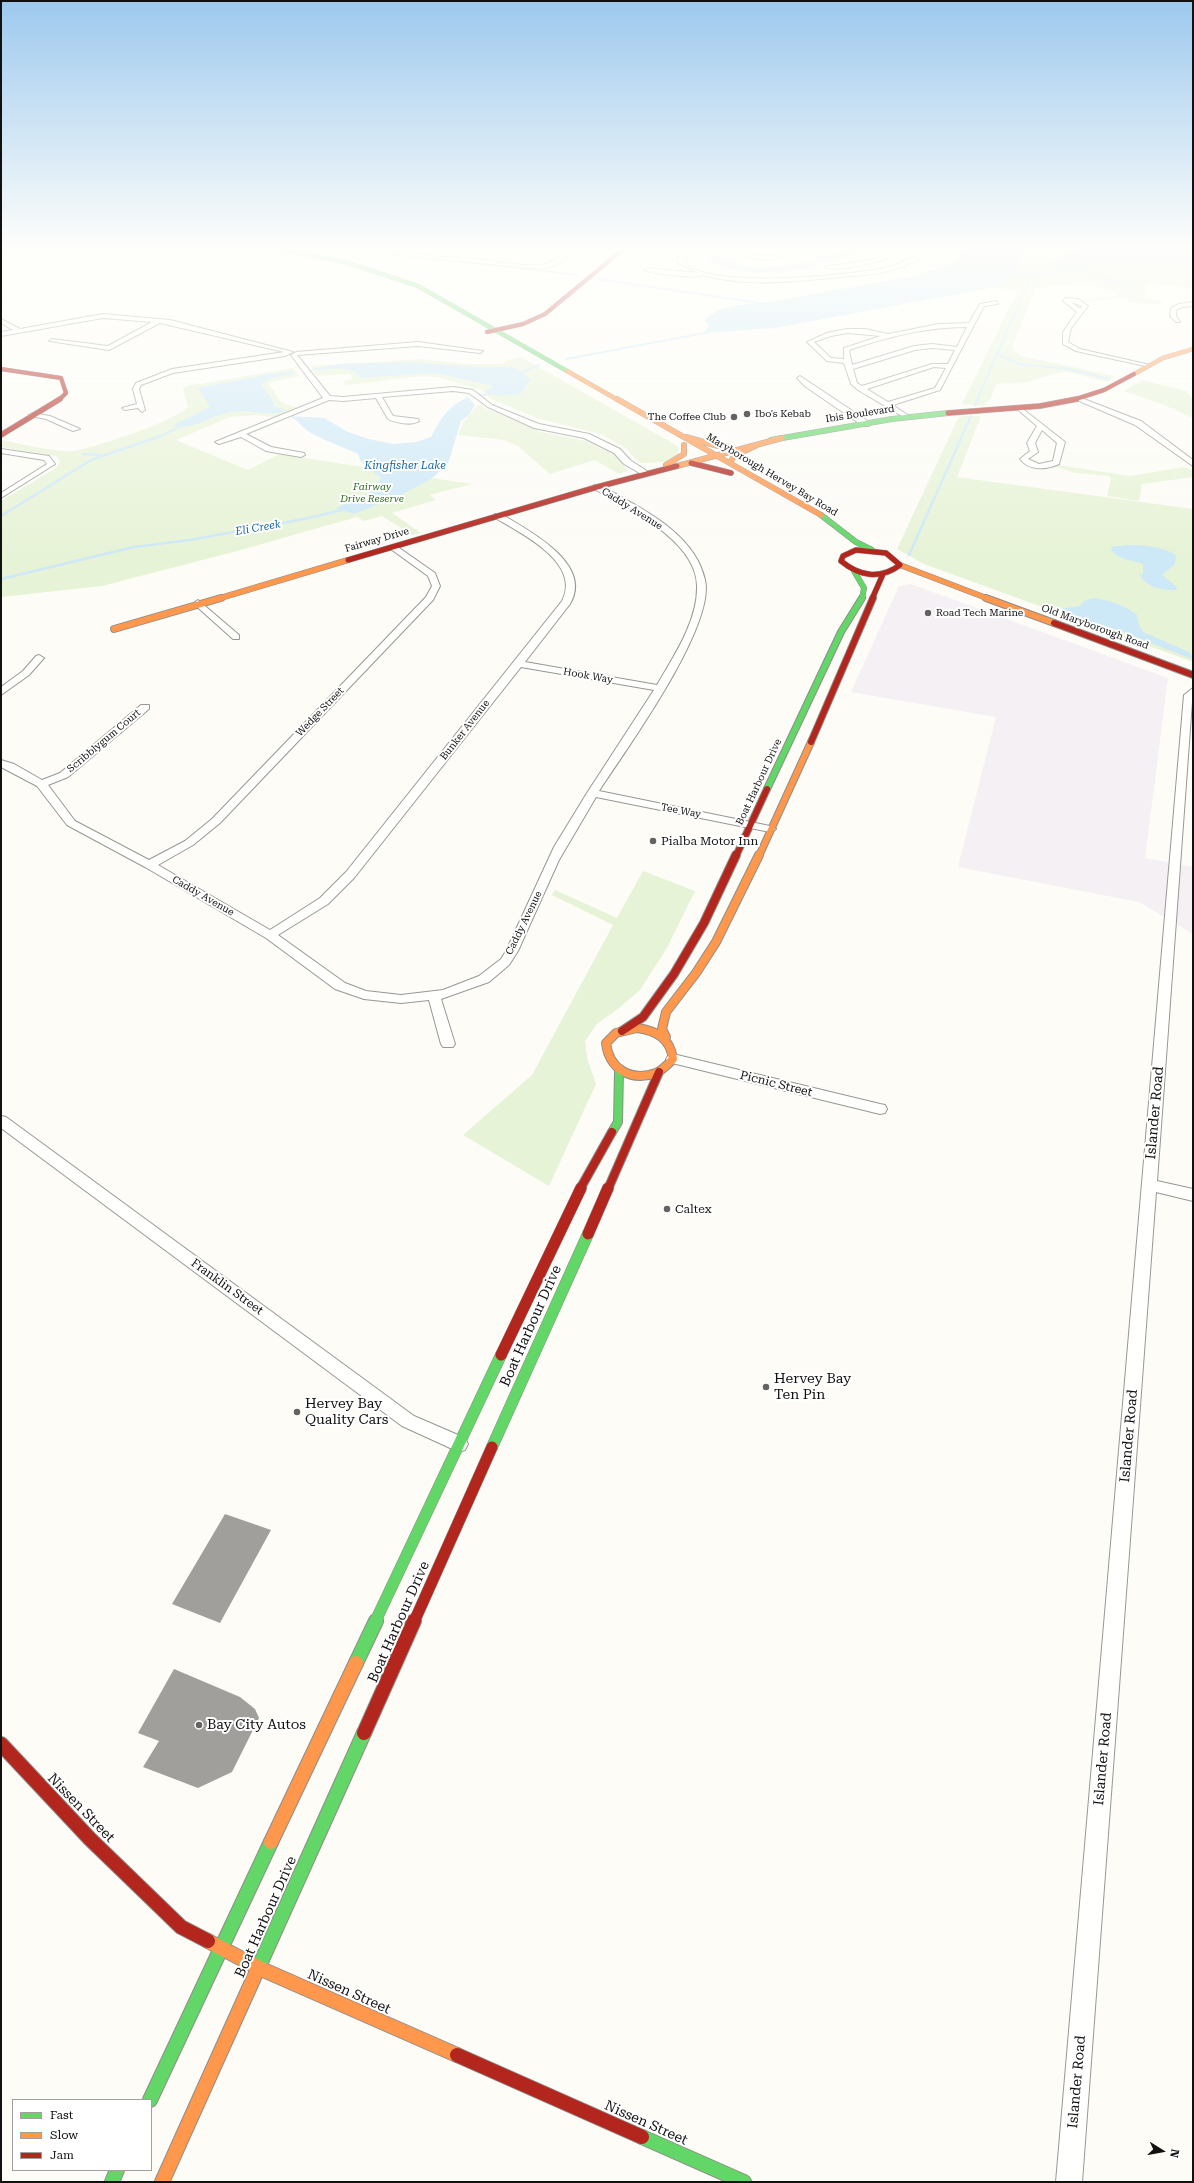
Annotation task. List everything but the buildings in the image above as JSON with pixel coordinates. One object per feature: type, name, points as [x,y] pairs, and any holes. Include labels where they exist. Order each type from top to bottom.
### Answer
[{"type":"main road","name":"Maryborough Hervey Bay Road","points":[[522,349],[685,441]]},
{"type":"main road","name":"Maryborough Hervey Bay Road","points":[[529,349],[709,455],[731,473],[828,528],[841,547],[841,561],[846,567],[854,571]]},
{"type":"main road","name":"Ibis Boulevard","points":[[709,455],[731,448],[782,438],[906,417],[1019,408],[1079,399],[1113,388],[1164,357],[1193,349]]},
{"type":"main road","points":[[1,369],[58,376],[61,378],[66,395],[1,435]]},
{"type":"main road","name":"Ibis Boulevard","points":[[709,455],[782,438]]},
{"type":"main road","points":[[666,464],[684,454],[685,441],[731,448]]},
{"type":"main road","points":[[730,463],[734,456],[757,445]]},
{"type":"main road","name":"Maryborough Hervey Bay Road","points":[[709,455],[730,463],[832,522],[858,544],[872,550]]},
{"type":"main road","name":"Fairway Drive","points":[[646,473],[666,464],[709,455]]},
{"type":"main road","name":"Fairway Drive","points":[[114,629],[198,603],[597,487],[687,463],[709,455]]},
{"type":"main road","points":[[687,463],[731,473]]},
{"type":"main road","points":[[841,547],[856,550],[886,552],[896,558],[900,565],[896,570],[883,574],[869,575],[854,571]]},
{"type":"main road","name":"Old Maryborough Road","points":[[900,565],[1193,675]]},
{"type":"main road","name":"Boat Harbour Drive","points":[[622,1031],[643,1017],[674,974],[704,923],[751,826],[841,632],[862,598],[864,588],[854,571]]},
{"type":"main road","points":[[666,1037],[645,1028],[622,1031],[607,1042],[605,1053],[609,1063],[619,1071],[636,1076],[659,1072],[673,1059],[673,1049],[662,1029],[666,1012],[696,973],[716,942],[742,892],[802,762],[883,574]]},
{"type":"main road","name":"Boat Harbour Drive","points":[[150,2099],[220,1950],[465,1440],[573,1203],[618,1122],[620,1107],[617,1093],[619,1071]]},
{"type":"main road","name":"Boat Harbour Drive","points":[[162,2182],[642,1113],[659,1072]]},
{"type":"main road","points":[[500,1407],[529,1365]]},
{"type":"main road","points":[[460,1465],[465,1440]]},
{"type":"main road","points":[[458,1522],[460,1493]]},
{"type":"main road","name":"Nissen Street","points":[[1,1744],[90,1839],[181,1927],[220,1950],[744,2182]]},
{"type":"main road","points":[[112,2182],[117,2171]]},
{"type":"street","points":[[273,349],[292,354],[328,398]]},
{"type":"street","points":[[125,408],[141,408],[136,389],[138,384],[167,372],[332,349]]},
{"type":"street","points":[[468,349],[480,350]]},
{"type":"street","points":[[817,349],[829,360],[847,361]]},
{"type":"street","points":[[846,349],[847,361],[854,384],[906,417]]},
{"type":"street","points":[[849,368],[911,349]]},
{"type":"street","points":[[887,405],[938,389],[959,349]]},
{"type":"street","points":[[1076,349],[1148,366]]},
{"type":"street","points":[[860,389],[934,365],[951,366]]},
{"type":"street","points":[[800,378],[808,386],[866,424]]},
{"type":"street","points":[[219,442],[283,418],[328,398],[343,399],[453,389],[469,390],[490,406],[537,426],[586,436],[617,451],[627,462],[646,473]]},
{"type":"street","points":[[378,396],[384,413],[390,418],[415,420]]},
{"type":"street","points":[[1079,399],[1138,423],[1193,464]]},
{"type":"street","points":[[1019,408],[1061,442],[1056,462],[1046,466],[1029,463],[1024,459],[1034,452],[1031,443],[1041,426]]},
{"type":"street","points":[[33,415],[48,417],[76,430]]},
{"type":"street","points":[[240,435],[269,449],[301,456]]},
{"type":"street","points":[[1,451],[46,458],[51,464],[1,496]]},
{"type":"street","name":"Caddy Avenue","points":[[1,764],[10,766],[41,784],[71,823],[149,865],[270,935],[340,986],[364,995],[401,999],[434,996],[462,988],[484,979],[505,962],[560,848],[686,642],[702,597],[701,579],[686,549],[656,521],[597,487]]},
{"type":"street","name":"Bunker Avenue","points":[[270,935],[324,901],[350,875],[556,617],[569,595],[570,578],[560,558],[541,542],[498,516]]},
{"type":"street","name":"Wedge Street","points":[[149,865],[189,843],[216,822],[430,598],[436,586],[432,575],[392,547]]},
{"type":"street","points":[[198,603],[236,637]]},
{"type":"street","points":[[1,692],[26,673],[39,658]]},
{"type":"street","name":"Hook Way","points":[[518,664],[659,688]]},
{"type":"street","name":"Islander Road","points":[[1069,2182],[1189,695],[1193,691]]},
{"type":"street","name":"Scribblygum Court","points":[[41,784],[64,775],[145,707]]},
{"type":"street","name":"Tee Way","points":[[592,794],[770,829]]},
{"type":"street","points":[[434,996],[448,1044]]},
{"type":"street","name":"Picnic Street","points":[[673,1059],[880,1109]]},
{"type":"street","name":"Franklin Street","points":[[1,1121],[408,1421],[465,1440]]},
{"type":"street","points":[[1149,1185],[1193,1195]]},
{"type":"shaded area","points":[[911,584],[1168,678],[1145,858],[1193,867],[1193,934],[1139,902],[958,867],[996,717],[851,692],[899,586]]},
{"type":"green space","points":[[989,349],[1014,349],[1021,356],[1115,376],[1107,382],[1065,371],[1027,382],[996,384],[991,398],[984,406],[962,404]]},
{"type":"green space","points":[[521,357],[676,445],[679,448],[678,455],[665,462],[638,462],[627,449],[601,434],[540,419],[491,399],[481,390],[441,378],[424,376],[346,385],[343,381],[353,379],[350,374],[317,376],[311,366],[421,359],[465,364],[502,364],[507,360]]},
{"type":"green space","name":"Fairway Drive Reserve","points":[[293,368],[300,376],[268,383],[281,402],[297,408],[277,418],[258,415],[230,417],[176,440],[248,470],[279,454],[472,484],[430,495],[436,500],[392,513],[421,533],[412,535],[382,516],[364,521],[357,517],[237,551],[102,586],[1,597],[1,501],[56,468],[60,461],[56,456],[1,447],[1,440],[59,451],[85,449],[134,433],[167,420],[180,413],[188,407],[183,389],[187,386]]},
{"type":"green space","points":[[1142,380],[1186,391],[1193,399],[1193,418],[1164,405],[1124,391]]},
{"type":"green space","points":[[478,405],[541,432],[586,441],[615,455],[628,471],[619,474],[595,460],[550,474],[518,446],[504,440],[458,435],[463,423]]},
{"type":"green space","points":[[962,416],[981,416],[957,477],[1193,509],[1193,662],[924,564],[897,549],[958,418]]},
{"type":"green space","points":[[1058,465],[1130,476],[1184,467],[1193,470],[1193,477],[1142,484],[1139,501],[1107,496],[1111,479],[1109,476],[1075,473],[1054,466]]},
{"type":"green space","points":[[643,871],[695,891],[667,948],[640,990],[597,1024],[585,1041],[587,1058],[596,1084],[549,1186],[463,1135],[532,1075],[613,925],[552,895],[555,890],[617,918]]},
{"type":"water","points":[[406,362],[480,367],[513,367],[531,380],[520,394],[498,396],[485,392],[494,386],[435,373],[362,378],[357,373],[345,369],[308,370],[339,364]]},
{"type":"water","points":[[293,371],[295,373],[269,379],[261,384],[272,399],[274,406],[287,411],[281,413],[267,413],[239,411],[216,416],[189,426],[172,426],[210,407],[198,388]]},
{"type":"water","name":"Kingfisher Lake","points":[[468,397],[475,405],[469,415],[461,421],[448,464],[431,479],[399,496],[354,514],[335,508],[367,495],[381,478],[361,462],[358,454],[311,433],[289,416],[324,418],[348,432],[369,439],[393,444],[416,442],[431,437],[445,414],[454,405]]},
{"type":"water","points":[[1126,545],[1158,548],[1176,555],[1175,564],[1162,575],[1177,587],[1176,590],[1161,589],[1146,583],[1140,575],[1143,573],[1143,564],[1122,558],[1111,550],[1112,547]]},
{"type":"water","points":[[1093,598],[1105,600],[1127,608],[1137,615],[1139,626],[1143,632],[1189,652],[1193,658],[1192,659],[1115,629],[1072,616],[1060,609],[1079,606],[1086,600]]},
{"type":"waterway","name":"Eli Creek","points":[[566,359],[620,349]]},
{"type":"waterway","points":[[977,400],[999,349]]},
{"type":"waterway","points":[[998,354],[1019,364],[1068,369],[1109,379]]},
{"type":"waterway","name":"Eli Creek","points":[[515,375],[539,365]]},
{"type":"waterway","name":"Eli Creek","points":[[482,395],[494,393]]},
{"type":"waterway","points":[[975,405],[978,399]]},
{"type":"waterway","points":[[909,555],[971,416]]},
{"type":"waterway","points":[[1,516],[91,460],[161,436],[179,427]]},
{"type":"waterway","points":[[83,454],[100,455]]},
{"type":"waterway","name":"Eli Creek","points":[[1,579],[134,547],[190,540],[309,518],[346,509]]},
{"type":"traffic: fast","points":[[528,349],[567,371]]},
{"type":"traffic: fast","points":[[771,440],[892,419],[948,413]]},
{"type":"traffic: fast","points":[[821,515],[856,542],[872,550]]},
{"type":"traffic: fast","points":[[767,789],[841,632],[862,598],[864,588],[854,571]]},
{"type":"traffic: fast","points":[[612,1132],[618,1122],[619,1071]]},
{"type":"traffic: fast","points":[[492,1447],[588,1234]]},
{"type":"traffic: fast","points":[[356,1663],[501,1355]]},
{"type":"traffic: fast","points":[[256,1973],[364,1733]]},
{"type":"traffic: fast","points":[[150,2099],[271,1842]]},
{"type":"traffic: fast","points":[[642,2137],[744,2182]]},
{"type":"traffic: fast","points":[[112,2182],[117,2171]]},
{"type":"traffic: slow","points":[[1134,374],[1163,358],[1193,349]]},
{"type":"traffic: slow","points":[[567,371],[821,515]]},
{"type":"traffic: slow","points":[[686,437],[718,446],[731,447]]},
{"type":"traffic: slow","points":[[677,466],[782,438]]},
{"type":"traffic: slow","points":[[666,465],[684,454],[684,445]]},
{"type":"traffic: slow","points":[[730,463],[734,456],[757,445]]},
{"type":"traffic: slow","points":[[114,629],[348,560]]},
{"type":"traffic: slow","points":[[900,565],[1054,623]]},
{"type":"traffic: slow","points":[[666,1037],[662,1029],[666,1012],[696,973],[716,942],[742,892],[811,742]]},
{"type":"traffic: slow","points":[[637,1028],[657,1033],[670,1045],[673,1059],[663,1069],[656,1073],[638,1076],[630,1075],[615,1067],[610,1060],[606,1043],[616,1033],[637,1028]]},
{"type":"traffic: slow","points":[[271,1842],[356,1663]]},
{"type":"traffic: slow","points":[[208,1941],[259,1968],[457,2055]]},
{"type":"traffic: slow","points":[[162,2182],[256,1973]]},
{"type":"traffic: jam","points":[[1,369],[57,376],[61,378],[66,393],[64,397],[1,435]]},
{"type":"traffic: jam","points":[[948,413],[1058,404],[1076,400],[1099,392],[1134,374]]},
{"type":"traffic: jam","points":[[691,463],[731,473]]},
{"type":"traffic: jam","points":[[348,560],[597,487],[677,466]]},
{"type":"traffic: jam","points":[[856,550],[886,553],[900,565],[893,570],[878,575],[862,574],[841,561],[843,556],[856,550]]},
{"type":"traffic: jam","points":[[811,742],[883,574]]},
{"type":"traffic: jam","points":[[1054,623],[1193,675]]},
{"type":"traffic: jam","points":[[622,1031],[643,1017],[674,974],[704,923],[767,789]]},
{"type":"traffic: jam","points":[[588,1234],[659,1072]]},
{"type":"traffic: jam","points":[[501,1355],[573,1203],[612,1132]]},
{"type":"traffic: jam","points":[[364,1733],[492,1447]]},
{"type":"traffic: jam","points":[[1,1744],[90,1839],[181,1927],[208,1941]]},
{"type":"traffic: jam","points":[[457,2055],[642,2137]]},
{"type":"place","name":"Ibo's Kebab","points":[[747,414]]},
{"type":"place","name":"The Coffee Club","points":[[734,417]]},
{"type":"place","name":"Road Tech Marine","points":[[928,613]]},
{"type":"place","name":"Pialba Motor Inn","points":[[653,841]]},
{"type":"place","name":"Caltex","points":[[667,1209]]},
{"type":"place","name":"Hervey Bay Ten Pin","points":[[766,1387]]},
{"type":"place","name":"Hervey Bay Quality Cars","points":[[297,1412]]},
{"type":"place","name":"Bay City Autos","points":[[199,1725]]}]
